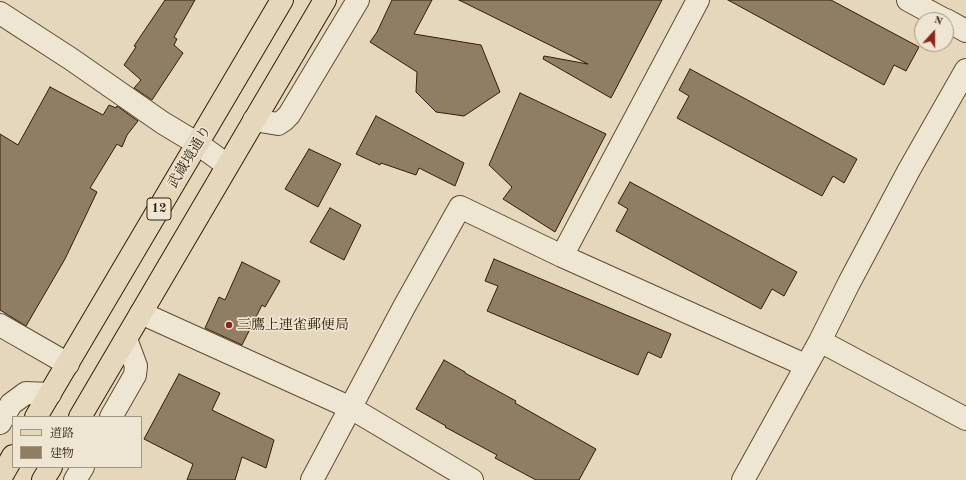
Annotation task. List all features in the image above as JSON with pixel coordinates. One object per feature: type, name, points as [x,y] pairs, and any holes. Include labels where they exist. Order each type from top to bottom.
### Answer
[{"type":"main road","name":"武蔵境通り","points":[[37,416],[282,0]]},
{"type":"main road","points":[[81,416],[325,0]]},
{"type":"main road","points":[[0,479],[12,458]]},
{"type":"main road","points":[[44,480],[50,468]]},
{"type":"street","points":[[254,120],[278,124],[289,115],[358,0]]},
{"type":"street","points":[[562,256],[698,0]]},
{"type":"street","points":[[908,0],[931,12]]},
{"type":"street","points":[[0,13],[71,59],[163,123],[198,144],[227,165]]},
{"type":"street","points":[[954,24],[966,31]]},
{"type":"street","points":[[743,480],[805,365],[820,341],[848,283],[966,70]]},
{"type":"street","points":[[312,480],[404,307],[460,207],[562,256],[805,365]]},
{"type":"street","points":[[141,313],[351,408],[472,480]]},
{"type":"street","points":[[0,325],[68,364]]},
{"type":"street","points":[[112,416],[135,375],[136,366],[126,339]]},
{"type":"street","points":[[820,341],[966,420]]},
{"type":"street","points":[[0,423],[11,404],[26,393],[50,394]]},
{"type":"street","points":[[75,480],[81,468]]},
{"type":"building","points":[[165,0],[195,0],[174,37],[177,39],[174,45],[183,53],[152,100],[134,88],[141,80],[124,65],[136,47],[134,46]]},
{"type":"building","points":[[392,0],[432,0],[414,34],[481,45],[500,92],[464,116],[436,112],[416,92],[417,72],[370,42],[377,32]]},
{"type":"building","points":[[459,0],[662,0],[611,98],[543,59],[544,56],[588,64]]},
{"type":"building","points":[[728,0],[831,0],[914,44],[914,52],[916,52],[906,71],[894,65],[884,85]]},
{"type":"building","points":[[690,69],[857,159],[844,183],[833,176],[822,196],[677,118],[689,96],[679,90]]},
{"type":"building","points":[[50,87],[103,115],[109,105],[116,108],[117,106],[138,121],[127,135],[122,147],[117,144],[90,188],[97,192],[65,259],[26,326],[0,310],[0,134],[18,145]]},
{"type":"building","points":[[520,93],[606,134],[555,232],[503,199],[512,187],[489,165]]},
{"type":"building","points":[[376,116],[464,163],[455,186],[419,168],[416,175],[381,163],[380,165],[356,154]]},
{"type":"building","points":[[309,149],[341,164],[318,207],[285,189]]},
{"type":"building","points":[[630,182],[797,272],[784,296],[772,289],[761,309],[616,231],[628,209],[618,203]]},
{"type":"building","points":[[330,208],[361,225],[344,260],[310,242]]},
{"type":"building","points":[[494,259],[671,334],[661,358],[648,352],[638,375],[487,311],[498,286],[485,281]]},
{"type":"building","points":[[242,262],[280,281],[265,307],[262,305],[242,345],[205,328],[219,297],[225,300]]},
{"type":"building","points":[[444,360],[516,401],[515,403],[596,449],[579,480],[536,480],[495,458],[497,455],[445,427],[446,426],[416,409]]},
{"type":"building","points":[[179,374],[220,393],[212,410],[274,440],[266,468],[242,457],[235,480],[187,480],[193,464],[144,439]]},
{"type":"place","name":"三鷹上連雀郵便局","points":[[229,325]]}]
